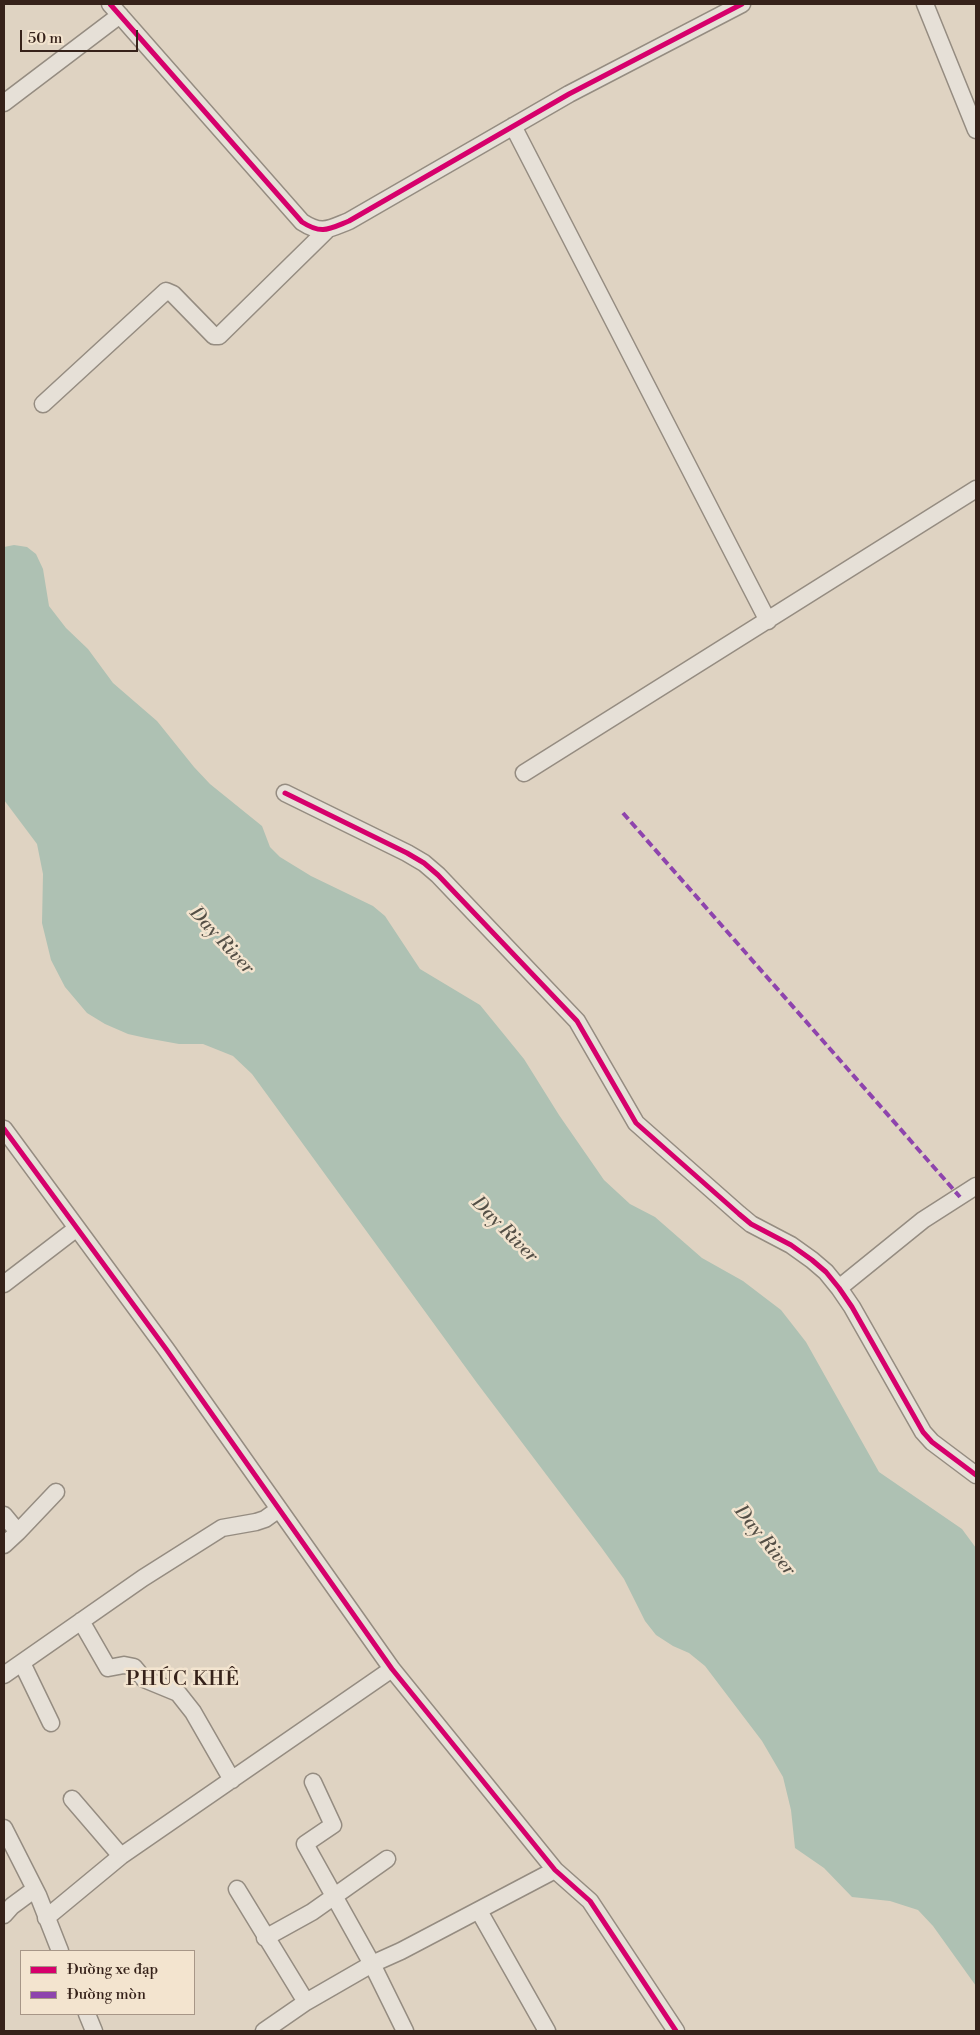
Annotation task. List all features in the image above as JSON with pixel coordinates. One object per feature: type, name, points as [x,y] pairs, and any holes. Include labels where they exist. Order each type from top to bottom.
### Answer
[{"type":"street","points":[[4,103],[115,10],[302,222],[313,229],[328,229],[349,221],[568,94],[742,4]]},
{"type":"street","points":[[926,4],[976,130]]},
{"type":"street","points":[[512,126],[768,621]]},
{"type":"street","points":[[43,404],[169,291],[214,336],[219,336],[328,229]]},
{"type":"street","points":[[524,773],[976,489]]},
{"type":"street","points":[[285,793],[407,853],[424,863],[438,875],[577,1021],[636,1123],[738,1214],[751,1224],[791,1245],[812,1260],[839,1288],[923,1432],[932,1442],[976,1475]]},
{"type":"street","points":[[4,1129],[166,1349],[392,1669],[555,1870],[590,1901],[676,2031]]},
{"type":"street","points":[[839,1288],[923,1220],[976,1186]]},
{"type":"street","points":[[4,1284],[77,1228]]},
{"type":"street","points":[[4,1545],[56,1492]]},
{"type":"street","points":[[4,1675],[143,1578],[222,1528],[256,1522],[279,1509]]},
{"type":"street","points":[[4,1515],[18,1532]]},
{"type":"street","points":[[81,1621],[108,1668],[124,1665],[134,1666],[144,1679],[178,1693],[193,1712],[232,1780]]},
{"type":"street","points":[[22,1663],[51,1723]]},
{"type":"street","points":[[46,1918],[121,1856],[392,1669]]},
{"type":"street","points":[[313,1782],[333,1825],[305,1844],[372,1964],[405,2031]]},
{"type":"street","points":[[72,1799],[121,1856]]},
{"type":"street","points":[[4,1828],[35,1890],[60,1950]]},
{"type":"street","points":[[266,1938],[312,1912],[387,1859]]},
{"type":"street","points":[[264,2031],[306,2002],[372,1964],[402,1951],[555,1870]]},
{"type":"street","points":[[237,1889],[306,2002]]},
{"type":"street","points":[[4,1916],[12,1906],[35,1890]]},
{"type":"street","points":[[479,1910],[547,2031]]},
{"type":"street","points":[[87,2015],[94,2031]]},
{"type":"water","name":"Day River","points":[[14,545],[27,547],[36,554],[43,569],[49,606],[66,628],[88,649],[113,683],[157,721],[210,784],[262,826],[270,847],[280,857],[311,876],[373,906],[385,916],[420,969],[480,1005],[524,1059],[559,1115],[604,1180],[630,1204],[655,1217],[702,1258],[743,1281],[781,1310],[806,1342],[879,1472],[962,1529],[976,1548],[976,1986],[933,1926],[918,1910],[890,1901],[852,1897],[824,1868],[795,1848],[791,1810],[783,1777],[762,1741],[705,1666],[689,1653],[673,1646],[656,1635],[645,1621],[624,1579],[477,1383],[252,1074],[233,1056],[203,1044],[179,1044],[146,1038],[128,1034],[105,1024],[87,1013],[65,987],[51,960],[42,923],[43,874],[37,844],[4,800],[4,547]]},
{"type":"marked path","points":[[623,813],[960,1197]]},
{"type":"cycle path","points":[[110,4],[302,222],[320,230],[349,221],[569,94],[742,4]]},
{"type":"cycle path","points":[[285,793],[407,853],[424,863],[438,875],[577,1021],[636,1123],[751,1224],[791,1245],[826,1272],[852,1307],[923,1432],[932,1442],[976,1475]]},
{"type":"cycle path","points":[[4,1129],[166,1349],[392,1669],[555,1870],[590,1901],[676,2031]]},
{"type":"district","name":"PHÚC KHÊ","points":[[183,1680]]}]
